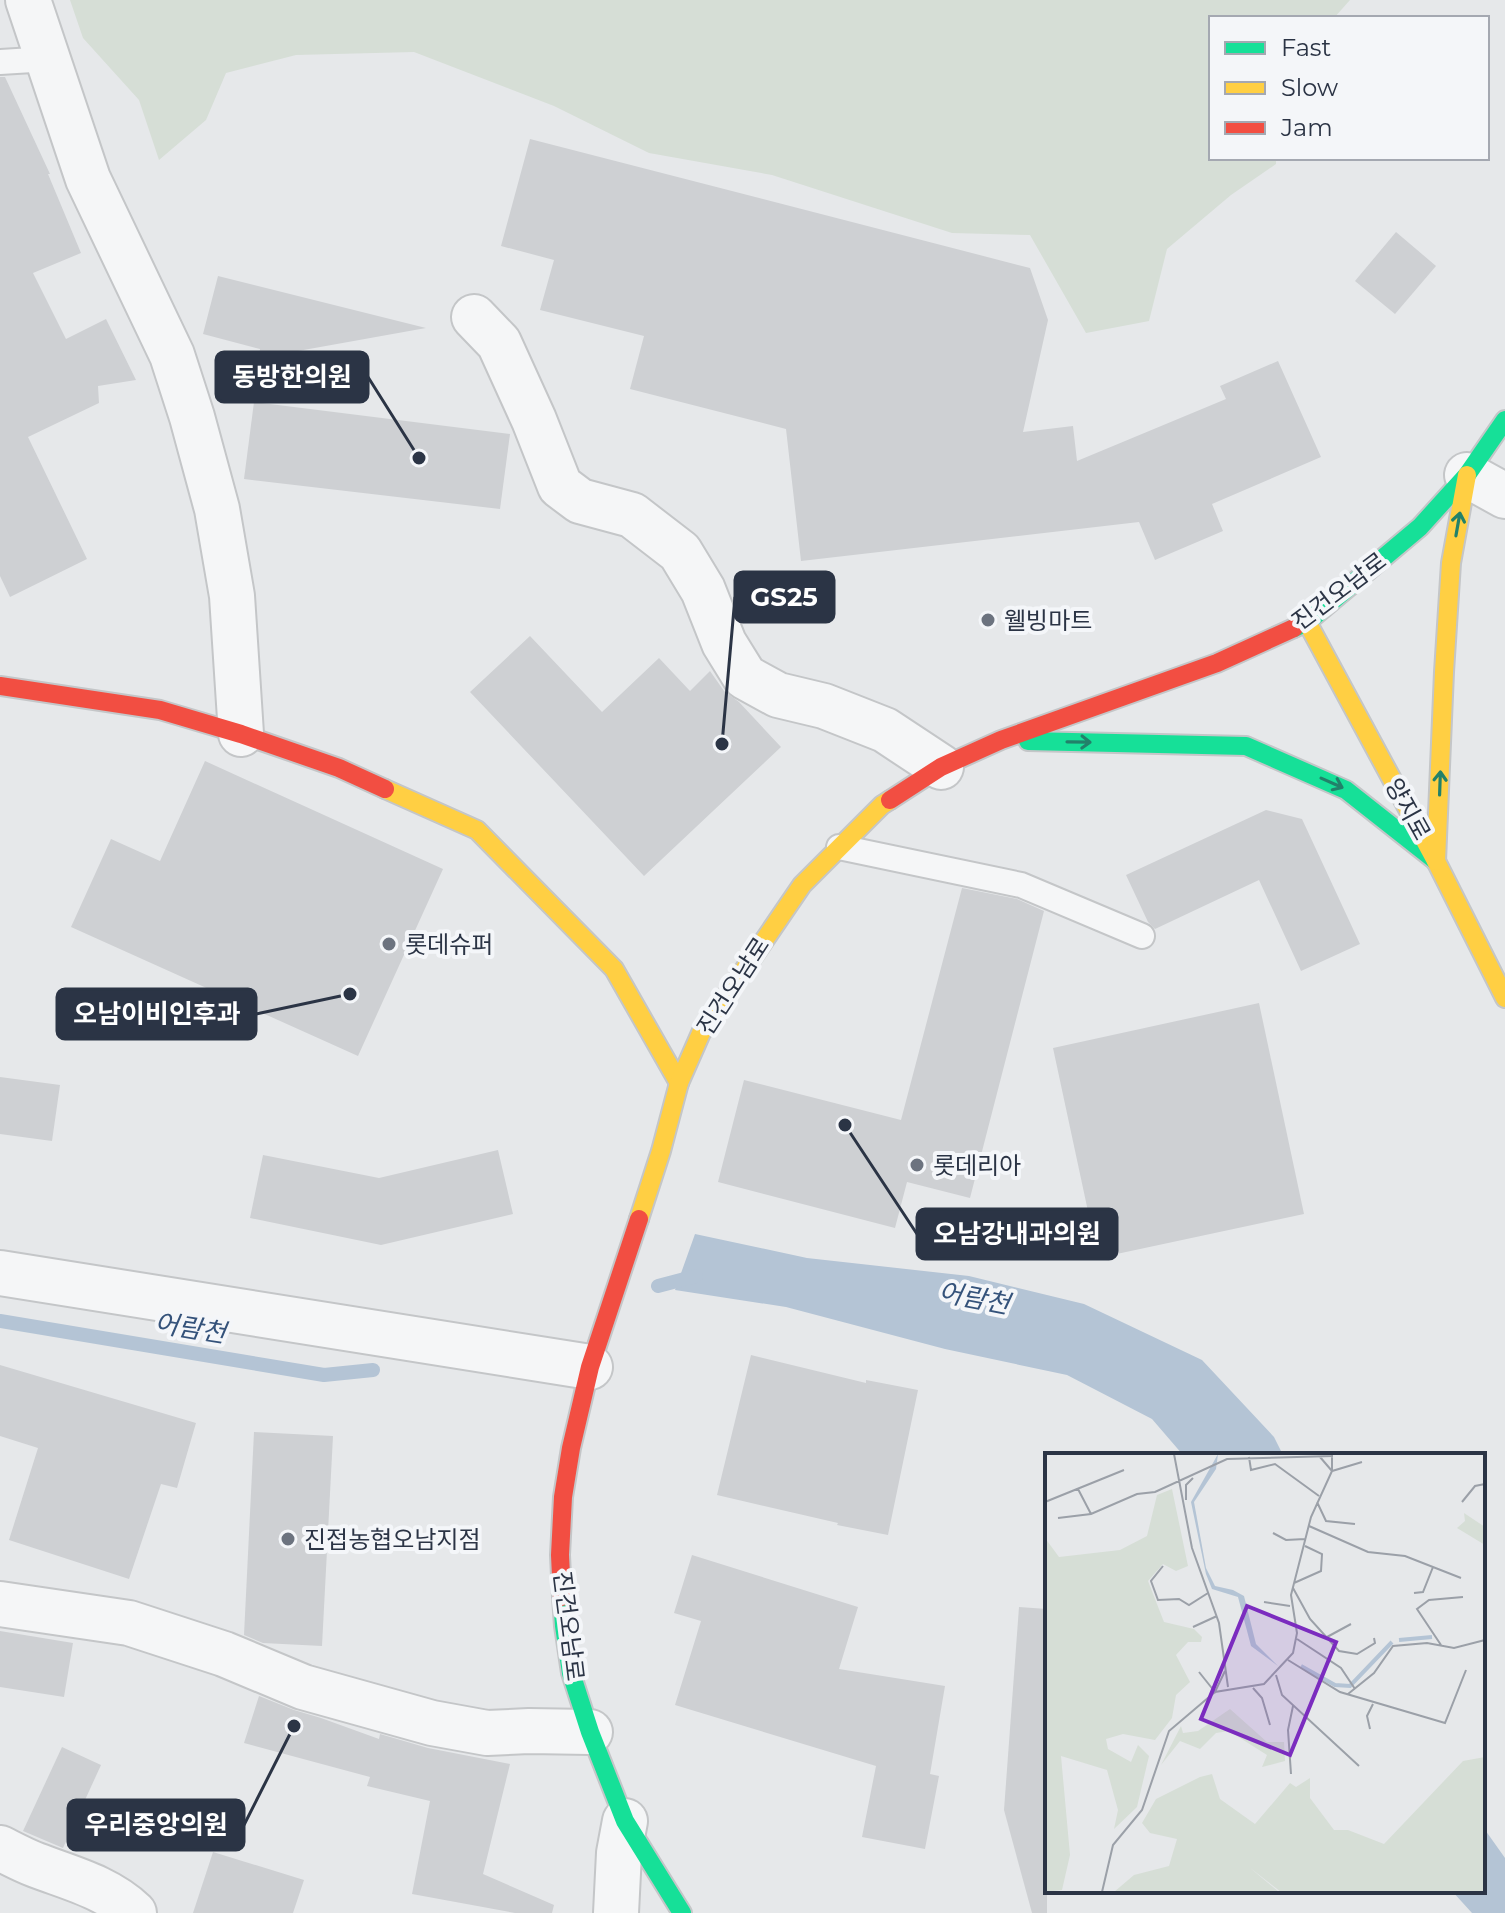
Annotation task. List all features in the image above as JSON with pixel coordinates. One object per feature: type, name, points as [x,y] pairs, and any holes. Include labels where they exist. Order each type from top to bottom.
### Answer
[{"type":"street","points":[[28,0],[88,179],[172,355],[192,417],[217,509],[232,596],[241,734]]},
{"type":"street","points":[[474,317],[499,343],[560,486],[580,501],[632,515],[680,552],[703,590],[724,643],[745,677],[778,695],[824,706],[885,730],[941,767]]},
{"type":"street","name":"진건오남로","points":[[682,1913],[625,1821],[590,1732],[571,1673],[564,1626],[560,1555],[565,1485],[590,1367],[661,1151],[679,1083],[701,1033],[802,885],[882,805],[941,767],[1001,740],[1217,663],[1307,622],[1420,527],[1467,475],[1505,420]]},
{"type":"street","points":[[1436,861],[1451,563],[1467,475],[1505,496]]},
{"type":"street","name":"양지로","points":[[1307,622],[1436,861],[1505,998]]},
{"type":"street","points":[[0,686],[160,710],[241,734],[339,768],[477,830],[614,969],[679,1083]]},
{"type":"street","points":[[1001,740],[1246,746],[1346,790],[1436,861]]},
{"type":"street","points":[[0,1273],[590,1367]]},
{"type":"street","points":[[0,1604],[129,1623],[224,1654],[303,1687],[432,1723],[487,1733],[590,1732]]},
{"type":"street","points":[[616,1913],[619,1853],[625,1821]]},
{"type":"street","points":[[0,1848],[33,1864],[84,1881],[134,1913]]},
{"type":"lane","points":[[0,62],[49,59]]},
{"type":"lane","points":[[839,847],[1021,885],[1142,936]]},
{"type":"shaded area","points":[[70,0],[1350,0],[1336,16],[1209,16],[1209,160],[1276,160],[1276,164],[1231,195],[1167,249],[1149,321],[1086,333],[1030,235],[952,233],[772,175],[649,153],[554,106],[414,52],[296,55],[226,73],[206,120],[159,160],[139,100],[83,38]]},
{"type":"water","points":[[695,1234],[807,1258],[969,1276],[1084,1304],[1202,1360],[1274,1437],[1282,1453],[1181,1453],[1152,1419],[1067,1375],[945,1349],[786,1307],[675,1290]]},
{"type":"water","points":[[1485,1830],[1505,1858],[1505,1913],[1472,1913],[1454,1893],[1485,1893]]},
{"type":"building","points":[[0,77],[5,77],[50,174],[81,253],[33,273],[66,339],[106,319],[136,380],[98,386],[99,403],[28,437],[87,559],[10,597],[0,576]]},
{"type":"building","points":[[530,139],[1030,268],[1048,320],[1023,432],[1073,426],[1077,461],[1226,399],[1220,386],[1278,361],[1321,457],[1212,504],[1223,531],[1155,560],[1139,522],[801,561],[786,429],[630,389],[644,336],[540,310],[554,260],[501,246]]},
{"type":"building","points":[[1396,232],[1436,266],[1395,314],[1355,281]]},
{"type":"building","points":[[218,276],[426,328],[259,358],[260,349],[203,334]]},
{"type":"building","points":[[254,402],[510,434],[500,509],[244,479]]},
{"type":"building","points":[[530,636],[602,712],[659,658],[690,691],[710,671],[724,691],[739,702],[781,747],[644,876],[470,692]]},
{"type":"building","points":[[205,761],[443,869],[358,1056],[71,927],[111,839],[160,861]]},
{"type":"building","points":[[1266,810],[1302,819],[1360,944],[1301,971],[1259,880],[1155,929],[1148,922],[1126,875]]},
{"type":"building","points":[[962,888],[1017,899],[1044,911],[970,1198],[907,1182],[895,1228],[718,1182],[744,1080],[901,1120]]},
{"type":"building","points":[[1259,1003],[1304,1214],[1098,1258],[1053,1048]]},
{"type":"building","points":[[0,1077],[60,1085],[52,1141],[0,1134]]},
{"type":"building","points":[[498,1150],[513,1214],[381,1245],[250,1218],[263,1155],[379,1178]]},
{"type":"building","points":[[751,1355],[866,1383],[866,1380],[918,1390],[888,1535],[717,1495]]},
{"type":"building","points":[[0,1365],[196,1423],[177,1488],[161,1484],[129,1579],[9,1540],[38,1448],[0,1436]]},
{"type":"building","name":"진접농협오남지점","points":[[254,1432],[333,1436],[322,1646],[263,1643],[244,1635]]},
{"type":"building","points":[[692,1555],[858,1607],[839,1669],[945,1686],[930,1774],[939,1776],[925,1849],[862,1837],[876,1766],[675,1705],[701,1621],[674,1613]]},
{"type":"building","points":[[1019,1607],[1045,1609],[1047,1913],[1032,1913],[1004,1810]]},
{"type":"building","points":[[0,1631],[73,1643],[64,1697],[0,1687]]},
{"type":"building","points":[[259,1696],[379,1739],[380,1734],[428,1748],[510,1764],[483,1874],[554,1905],[552,1913],[515,1913],[412,1894],[430,1801],[367,1786],[370,1777],[244,1743]]},
{"type":"building","points":[[62,1747],[101,1765],[63,1848],[23,1831]]},
{"type":"building","points":[[213,1852],[304,1880],[293,1913],[193,1913]]},
{"type":"waterway","name":"어람천","points":[[658,1286],[696,1276]]},
{"type":"waterway","name":"어람천","points":[[0,1321],[324,1375],[373,1370]]},
{"type":"traffic: fast","points":[[1294,628],[1307,622],[1420,527],[1467,475],[1505,420]]},
{"type":"traffic: fast","points":[[1028,741],[1246,746],[1346,790],[1436,861]]},
{"type":"traffic: fast","points":[[562,1597],[571,1673],[590,1732],[625,1821],[682,1913]]},
{"type":"traffic: slow","points":[[1436,861],[1451,563],[1467,475]]},
{"type":"traffic: slow","points":[[1307,622],[1436,861],[1505,998]]},
{"type":"traffic: slow","points":[[385,789],[477,830],[614,969],[679,1083]]},
{"type":"traffic: slow","points":[[639,1219],[679,1083],[701,1033],[802,885],[890,800]]},
{"type":"traffic: jam","points":[[890,800],[941,767],[1001,740],[1217,663],[1294,628]]},
{"type":"traffic: jam","points":[[0,686],[160,710],[339,768],[385,789]]},
{"type":"traffic: jam","points":[[562,1597],[560,1555],[563,1497],[571,1448],[590,1367],[639,1219]]},
{"type":"place","name":"동방한의원","points":[[419,458]]},
{"type":"place","name":"웰빙마트","points":[[988,620]]},
{"type":"place","name":"GS25","points":[[722,744]]},
{"type":"place","name":"롯데슈퍼","points":[[389,944]]},
{"type":"place","name":"오남이비인후과","points":[[350,994]]},
{"type":"place","name":"오남강내과의원","points":[[845,1125]]},
{"type":"place","name":"롯데리아","points":[[917,1165]]},
{"type":"place","name":"진접농협오남지점","points":[[288,1539]]},
{"type":"place","name":"우리중앙의원","points":[[294,1726]]}]
